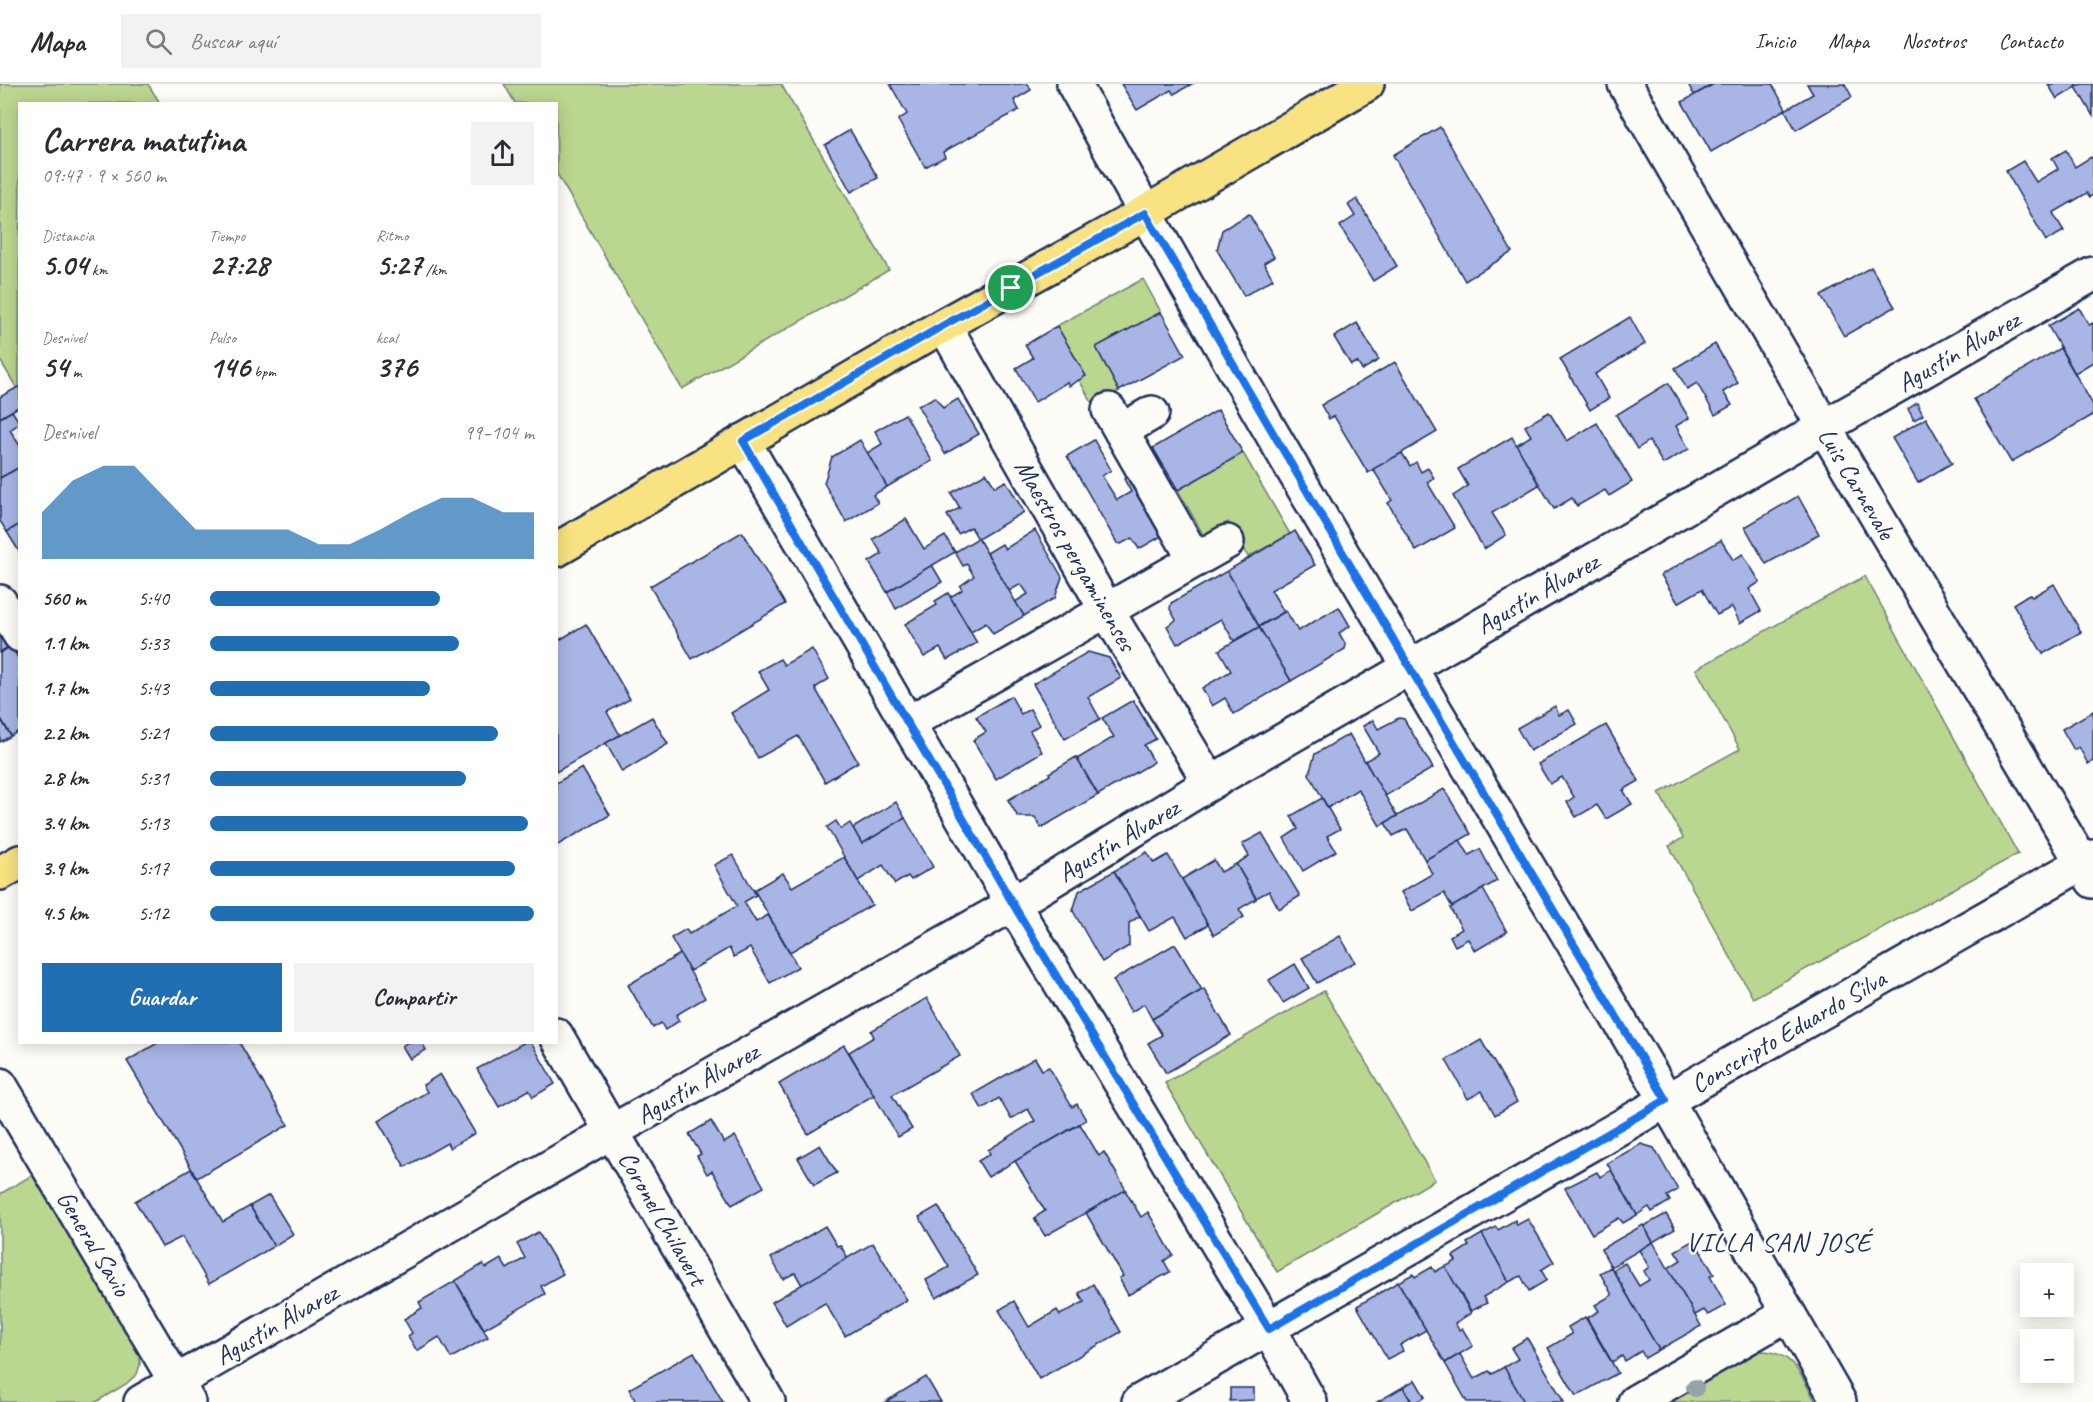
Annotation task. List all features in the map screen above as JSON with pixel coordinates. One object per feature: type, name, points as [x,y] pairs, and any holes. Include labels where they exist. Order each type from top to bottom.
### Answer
[{"type":"main road","points":[[558,549],[1367,84]]},
{"type":"main road","points":[[0,873],[18,863]]},
{"type":"street","points":[[1074,84],[1145,213],[1410,668],[1666,1100],[1839,1402]]},
{"type":"street","name":"Luis Carnevale","points":[[1625,84],[1824,427],[2090,867]]},
{"type":"street","name":"Agustín Álvarez","points":[[141,1402],[182,1392],[612,1131],[1013,904],[1210,783],[2093,274]]},
{"type":"street","name":"Maestros pergaminenses","points":[[944,325],[1107,610],[1210,783]]},
{"type":"street","points":[[1152,413],[1115,420],[1195,560]]},
{"type":"street","points":[[743,441],[1013,904],[1269,1329],[1310,1402]]},
{"type":"street","points":[[908,723],[1227,542]]},
{"type":"street","points":[[0,602],[18,632]]},
{"type":"street","name":"Conscripto Eduardo Silva","points":[[1140,1402],[1666,1100],[2090,867]]},
{"type":"street","name":"Coronel Chilavert","points":[[558,1038],[768,1402]]},
{"type":"street","name":"General Savio","points":[[0,1085],[182,1392]]},
{"type":"street","points":[[1635,1402],[1788,1314]]},
{"type":"green space","points":[[0,84],[148,84],[159,102],[18,102],[18,390],[0,360]]},
{"type":"green space","points":[[504,84],[781,84],[889,270],[682,389],[558,176],[558,102],[514,102]]},
{"type":"green space","points":[[1143,279],[1161,312],[1096,347],[1119,391],[1093,405],[1051,329]]},
{"type":"green space","points":[[1243,453],[1290,534],[1248,557],[1228,522],[1204,536],[1178,490]]},
{"type":"green space","points":[[1865,576],[2018,854],[1753,998],[1669,846],[1683,838],[1659,793],[1740,749],[1696,669]]},
{"type":"green space","points":[[1324,991],[1435,1180],[1277,1272],[1165,1083]]},
{"type":"green space","points":[[36,1173],[139,1347],[140,1365],[137,1374],[126,1384],[96,1402],[0,1402],[0,1194]]},
{"type":"green space","points":[[1761,1351],[1772,1352],[1789,1361],[1801,1375],[1816,1402],[1668,1402],[1751,1355]]},
{"type":"building","points":[[890,84],[1028,84],[1031,90],[1014,100],[1019,110],[943,152],[945,157],[925,167],[898,120],[907,114]]},
{"type":"building","points":[[1121,84],[1192,84],[1174,94],[1171,90],[1137,110]]},
{"type":"building","points":[[1688,84],[1714,84],[1694,95]]},
{"type":"building","points":[[1714,84],[1772,84],[1786,109],[1711,152],[1682,102]]},
{"type":"building","points":[[1807,84],[1845,84],[1852,97],[1796,130],[1785,110],[1813,94]]},
{"type":"building","points":[[2048,84],[2077,84],[2078,86],[2057,99]]},
{"type":"building","points":[[2081,84],[2093,84],[2093,116],[2076,87]]},
{"type":"building","points":[[1440,127],[1512,252],[1465,281],[1393,155]]},
{"type":"building","points":[[850,130],[878,178],[851,192],[825,145]]},
{"type":"building","points":[[2066,150],[2075,167],[2091,157],[2093,160],[2093,195],[2090,197],[2087,193],[2053,213],[2064,231],[2046,241],[2006,171],[2023,161],[2036,182],[2058,169],[2052,158]]},
{"type":"building","points":[[1357,199],[1397,266],[1373,281],[1340,226],[1355,216],[1348,205]]},
{"type":"building","points":[[1249,214],[1274,257],[1264,263],[1273,279],[1244,296],[1217,250],[1222,230]]},
{"type":"building","points":[[1871,267],[1895,307],[1844,336],[1821,296]]},
{"type":"building","points":[[2079,308],[2089,325],[2093,323],[2093,362],[2075,373],[2048,326]]},
{"type":"building","points":[[1161,312],[1185,355],[1119,391],[1096,347]]},
{"type":"building","points":[[1630,317],[1645,344],[1595,374],[1609,398],[1590,410],[1560,359]]},
{"type":"building","points":[[1357,323],[1379,360],[1362,370],[1357,362],[1351,365],[1334,337]]},
{"type":"building","points":[[1057,326],[1086,376],[1069,386],[1067,382],[1035,402],[1016,368],[1033,358],[1025,345]]},
{"type":"building","points":[[1715,344],[1738,383],[1723,392],[1732,405],[1715,415],[1697,383],[1687,389],[1675,368]]},
{"type":"building","points":[[2060,348],[2093,405],[2093,415],[2011,462],[1974,399]]},
{"type":"building","points":[[1395,362],[1437,432],[1368,473],[1334,416],[1329,419],[1321,405]]},
{"type":"building","points":[[1668,383],[1689,418],[1676,426],[1689,449],[1663,464],[1649,441],[1637,449],[1616,415]]},
{"type":"building","points":[[18,387],[18,407],[0,418],[0,397]]},
{"type":"building","points":[[935,397],[943,408],[958,399],[979,434],[945,454],[918,406]]},
{"type":"building","points":[[1917,403],[1923,415],[1914,420],[1908,409]]},
{"type":"building","points":[[1218,410],[1243,453],[1178,490],[1153,448]]},
{"type":"building","points":[[12,411],[18,420],[18,424],[10,430],[18,443],[18,468],[0,478],[0,418]]},
{"type":"building","points":[[1549,412],[1567,441],[1597,423],[1632,482],[1609,496],[1605,490],[1577,506],[1572,498],[1554,509],[1516,445],[1531,436],[1525,426]]},
{"type":"building","points":[[905,414],[932,461],[887,487],[867,453],[882,444],[875,431]]},
{"type":"building","points":[[1926,418],[1952,463],[1918,483],[1892,438]]},
{"type":"building","points":[[1512,437],[1539,485],[1492,513],[1506,535],[1484,549],[1453,496],[1468,486],[1458,469]]},
{"type":"building","points":[[860,440],[887,487],[873,495],[878,503],[846,522],[824,483],[832,457]]},
{"type":"building","points":[[1094,440],[1111,470],[1102,476],[1117,500],[1131,492],[1124,479],[1137,471],[1172,530],[1139,549],[1132,538],[1121,544],[1117,543],[1067,456]]},
{"type":"building","points":[[1402,453],[1410,466],[1416,462],[1421,472],[1428,468],[1434,478],[1427,482],[1455,528],[1416,551],[1388,503],[1392,500],[1373,469]]},
{"type":"building","points":[[18,468],[18,525],[7,532],[0,521],[0,478]]},
{"type":"building","points":[[986,473],[995,487],[1006,481],[1024,512],[978,539],[971,527],[958,534],[947,515],[960,508],[951,493]]},
{"type":"building","points":[[1798,496],[1819,534],[1766,564],[1745,527]]},
{"type":"building","points":[[906,519],[924,549],[945,536],[955,552],[887,592],[869,562],[882,554],[873,539]]},
{"type":"building","points":[[18,525],[18,550],[7,532]]},
{"type":"building","points":[[1035,530],[1062,577],[1055,598],[1024,616],[1015,602],[1028,594],[1021,584],[1009,591],[987,553],[1002,544],[1005,549]]},
{"type":"building","points":[[1295,531],[1315,565],[1271,590],[1284,612],[1259,626],[1227,571]]},
{"type":"building","points":[[742,532],[785,604],[692,659],[650,586]]},
{"type":"building","points":[[978,538],[1024,616],[993,634],[986,623],[971,632],[950,597],[962,590],[960,586],[974,576],[967,564],[963,566],[955,552]]},
{"type":"building","points":[[1721,540],[1733,560],[1743,554],[1760,582],[1749,589],[1761,611],[1740,623],[1732,607],[1717,615],[1702,589],[1678,603],[1661,575]]},
{"type":"building","points":[[932,565],[942,582],[896,609],[887,592]]},
{"type":"building","points":[[1227,571],[1259,627],[1234,641],[1221,619],[1177,644],[1167,626],[1176,620],[1170,609],[1171,603]]},
{"type":"building","points":[[2054,584],[2081,632],[2043,654],[2013,604],[2029,594],[2032,597]]},
{"type":"building","points":[[948,593],[977,643],[947,660],[940,648],[924,657],[905,624],[937,605],[935,601]]},
{"type":"building","points":[[1339,607],[1350,626],[1339,633],[1346,645],[1345,649],[1291,681],[1259,627],[1286,611],[1298,631]]},
{"type":"building","points":[[586,624],[630,699],[607,712],[620,735],[558,771],[558,641]]},
{"type":"building","points":[[1259,627],[1291,681],[1234,714],[1225,698],[1212,706],[1202,688],[1231,671],[1219,650]]},
{"type":"building","points":[[3,634],[10,646],[0,652],[0,635]]},
{"type":"building","points":[[11,646],[18,658],[18,731],[11,736],[0,717],[0,653]]},
{"type":"building","points":[[812,649],[829,679],[815,688],[858,762],[825,782],[798,736],[758,758],[731,713],[769,690],[758,671],[780,659],[784,665]]},
{"type":"building","points":[[1088,652],[1109,658],[1121,678],[1088,697],[1100,719],[1065,739],[1033,684]]},
{"type":"building","points":[[1011,696],[1021,714],[1030,709],[1039,725],[1030,731],[1042,752],[996,779],[973,740],[986,732],[976,717]]},
{"type":"building","points":[[1133,700],[1156,739],[1144,745],[1154,762],[1098,795],[1077,759],[1114,737],[1102,718]]},
{"type":"building","points":[[1555,706],[1559,715],[1569,710],[1577,724],[1530,751],[1517,728]]},
{"type":"building","points":[[2093,711],[2093,761],[2088,764],[2079,747],[2074,750],[2062,729]]},
{"type":"building","points":[[652,717],[668,744],[622,772],[606,743]]},
{"type":"building","points":[[0,718],[11,736],[0,742]]},
{"type":"building","points":[[1399,718],[1404,719],[1433,768],[1385,796],[1365,761],[1379,753],[1363,726],[1373,720],[1378,729]]},
{"type":"building","points":[[1606,725],[1639,781],[1623,790],[1632,804],[1606,819],[1597,805],[1576,817],[1567,802],[1574,797],[1562,777],[1550,784],[1538,764]]},
{"type":"building","points":[[1349,734],[1397,816],[1380,826],[1358,789],[1328,808],[1309,774],[1315,754]]},
{"type":"building","points":[[1076,757],[1098,795],[1041,828],[1035,817],[1018,817],[1008,800]]},
{"type":"building","points":[[582,768],[610,815],[558,845],[558,782]]},
{"type":"building","points":[[1444,789],[1471,834],[1425,860],[1407,829],[1393,836],[1385,823]]},
{"type":"building","points":[[1322,798],[1340,829],[1327,836],[1336,851],[1303,871],[1284,838],[1298,829],[1291,816]]},
{"type":"building","points":[[896,802],[905,818],[862,844],[853,828]]},
{"type":"building","points":[[905,818],[933,867],[911,880],[908,876],[895,884],[883,865],[858,881],[827,827],[836,821],[841,829],[850,823],[862,844]]},
{"type":"building","points":[[1262,833],[1300,896],[1279,909],[1269,891],[1256,898],[1236,864],[1249,856],[1242,844]]},
{"type":"building","points":[[1460,840],[1469,855],[1480,849],[1497,881],[1452,907],[1444,893],[1412,911],[1401,892],[1432,874],[1425,860]]},
{"type":"building","points":[[1147,852],[1154,863],[1168,855],[1208,925],[1187,937],[1175,917],[1149,931],[1114,871]]},
{"type":"building","points":[[733,855],[756,895],[744,902],[756,922],[768,915],[798,967],[770,983],[750,948],[734,957],[729,948],[690,971],[671,938],[686,929],[689,934],[737,906],[714,865]]},
{"type":"building","points":[[844,857],[872,905],[790,952],[754,890],[783,873],[792,887]]},
{"type":"building","points":[[1214,860],[1221,872],[1236,864],[1256,899],[1239,909],[1244,917],[1214,935],[1182,879]]},
{"type":"building","points":[[1114,871],[1140,916],[1129,923],[1129,946],[1102,962],[1073,911],[1079,891]]},
{"type":"building","points":[[1483,889],[1507,932],[1475,951],[1468,939],[1455,946],[1450,936],[1462,929],[1450,908]]},
{"type":"building","points":[[1340,936],[1355,962],[1317,983],[1302,958]]},
{"type":"building","points":[[1175,944],[1202,990],[1152,1019],[1144,1004],[1131,1012],[1113,980]]},
{"type":"building","points":[[680,954],[705,998],[676,1015],[679,1021],[665,1030],[661,1023],[653,1028],[628,985]]},
{"type":"building","points":[[1295,964],[1309,988],[1283,1003],[1269,980]]},
{"type":"building","points":[[1204,989],[1231,1035],[1166,1073],[1148,1043],[1162,1035],[1152,1019]]},
{"type":"building","points":[[927,998],[960,1056],[892,1095],[912,1129],[898,1137],[849,1052],[874,1037],[871,1031]]},
{"type":"building","points":[[1481,1040],[1517,1102],[1495,1115],[1482,1091],[1468,1099],[1446,1060]]},
{"type":"building","points":[[156,1044],[240,1044],[288,1125],[197,1178],[127,1061]]},
{"type":"building","points":[[423,1044],[426,1050],[410,1059],[402,1046]]},
{"type":"building","points":[[521,1044],[532,1044],[555,1084],[533,1097],[529,1090],[499,1107],[477,1069]]},
{"type":"building","points":[[844,1045],[874,1095],[808,1134],[779,1084]]},
{"type":"building","points":[[1035,1058],[1042,1070],[1049,1067],[1072,1107],[1077,1104],[1086,1120],[988,1177],[978,1161],[990,1154],[988,1150],[1035,1121],[1028,1109],[1011,1119],[999,1098],[982,1109],[973,1094]]},
{"type":"building","points":[[440,1074],[475,1133],[450,1148],[447,1143],[405,1167],[378,1121],[427,1092],[423,1085]]},
{"type":"building","points":[[711,1121],[724,1143],[735,1136],[764,1187],[732,1205],[712,1171],[707,1174],[697,1156],[701,1154],[689,1134]]},
{"type":"building","points":[[1080,1124],[1099,1156],[1104,1152],[1126,1190],[1045,1236],[1034,1218],[1045,1211],[1015,1161]]},
{"type":"building","points":[[1641,1144],[1654,1148],[1678,1190],[1667,1196],[1670,1201],[1652,1212],[1649,1207],[1637,1215],[1607,1163]]},
{"type":"building","points":[[820,1145],[837,1173],[814,1185],[798,1158]]},
{"type":"building","points":[[191,1169],[223,1222],[250,1206],[274,1246],[209,1284],[182,1237],[162,1247],[135,1201]]},
{"type":"building","points":[[1611,1170],[1637,1215],[1623,1223],[1619,1218],[1592,1234],[1565,1188],[1597,1172],[1600,1177]]},
{"type":"building","points":[[1125,1190],[1141,1217],[1148,1212],[1173,1255],[1164,1261],[1170,1272],[1128,1295],[1119,1278],[1123,1276],[1086,1213]]},
{"type":"building","points":[[269,1195],[293,1234],[274,1246],[250,1206]]},
{"type":"building","points":[[938,1206],[978,1275],[936,1298],[926,1280],[949,1267],[919,1217]]},
{"type":"building","points":[[1666,1214],[1675,1229],[1653,1242],[1644,1226]]},
{"type":"building","points":[[1528,1219],[1554,1262],[1541,1270],[1547,1280],[1529,1291],[1521,1276],[1509,1282],[1482,1234],[1496,1227],[1498,1230],[1515,1220],[1517,1225]]},
{"type":"building","points":[[1643,1225],[1653,1242],[1611,1267],[1601,1249]]},
{"type":"building","points":[[825,1226],[837,1246],[840,1245],[848,1258],[802,1285],[795,1273],[783,1279],[771,1258]]},
{"type":"building","points":[[538,1232],[563,1274],[541,1286],[545,1294],[484,1329],[455,1281],[483,1264],[486,1268],[501,1259],[507,1269],[525,1258],[517,1244]]},
{"type":"building","points":[[1482,1234],[1509,1282],[1483,1297],[1487,1303],[1471,1311],[1445,1267],[1456,1261],[1453,1256],[1469,1246],[1467,1243]]},
{"type":"building","points":[[1694,1240],[1714,1274],[1710,1276],[1726,1305],[1708,1315],[1704,1310],[1695,1315],[1668,1268],[1681,1260],[1675,1251]]},
{"type":"building","points":[[1653,1242],[1701,1326],[1659,1350],[1613,1270],[1625,1263],[1639,1286],[1649,1280],[1644,1271],[1649,1267],[1639,1250]]},
{"type":"building","points":[[873,1243],[907,1300],[845,1336],[825,1303],[786,1326],[772,1302]]},
{"type":"building","points":[[1445,1266],[1471,1313],[1455,1323],[1459,1330],[1462,1328],[1473,1346],[1445,1363],[1398,1282],[1413,1274],[1415,1277],[1432,1267],[1435,1272]]},
{"type":"building","points":[[1611,1267],[1659,1350],[1645,1358],[1641,1351],[1625,1361],[1622,1356],[1612,1362],[1587,1318],[1599,1311],[1595,1305],[1612,1295],[1600,1273]]},
{"type":"building","points":[[455,1281],[488,1337],[451,1358],[439,1337],[417,1351],[408,1336],[412,1333],[404,1319],[422,1308],[419,1302]]},
{"type":"building","points":[[1398,1282],[1426,1330],[1400,1345],[1403,1351],[1387,1359],[1357,1306]]},
{"type":"building","points":[[1093,1284],[1121,1332],[1039,1379],[999,1310],[1014,1301],[1029,1327],[1057,1310],[1060,1315],[1084,1302],[1079,1293]]},
{"type":"building","points":[[1585,1317],[1618,1373],[1576,1396],[1548,1348],[1572,1334],[1568,1327]]},
{"type":"building","points":[[1527,1338],[1564,1402],[1524,1402],[1504,1367],[1518,1359],[1511,1348]]},
{"type":"building","points":[[694,1352],[723,1402],[636,1402],[629,1389]]},
{"type":"building","points":[[1460,1354],[1474,1379],[1489,1371],[1492,1374],[1504,1367],[1524,1402],[1467,1402],[1445,1363]]},
{"type":"building","points":[[926,1377],[941,1402],[885,1402]]},
{"type":"building","points":[[1415,1380],[1425,1397],[1412,1402],[1403,1387]]},
{"type":"building","points":[[1403,1387],[1411,1402],[1377,1402]]},
{"type":"building","points":[[1230,1388],[1254,1388],[1254,1400],[1230,1401]]},
{"type":"district","name":"VILLA SAN JOSÉ","points":[[1779,1242]]},
{"type":"route","points":[[1145,213],[1410,668],[1666,1100],[1269,1329],[1013,904],[743,441],[1011,288],[1145,213]]}]
